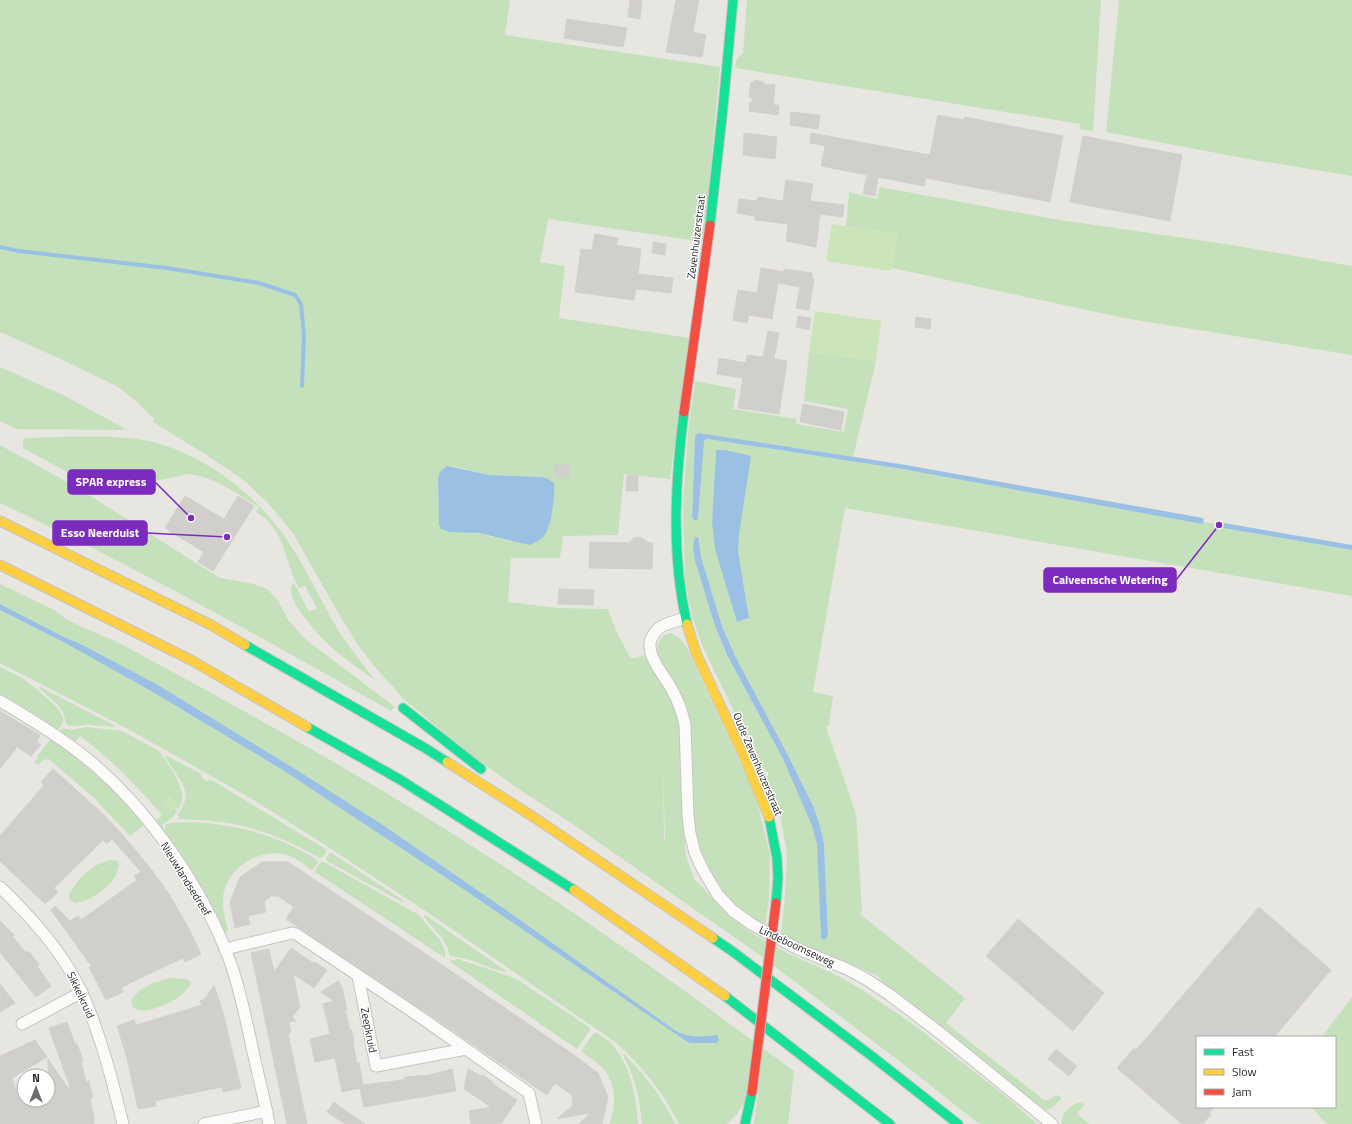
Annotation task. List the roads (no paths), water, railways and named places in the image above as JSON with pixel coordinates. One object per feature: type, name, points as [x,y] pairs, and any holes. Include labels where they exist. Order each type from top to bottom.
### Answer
[{"type":"main road","name":"Zevenhuizerstraat","points":[[677,476],[682,426],[712,210],[733,0]]},
{"type":"main road","name":"Oude Zevenhuizerstraat","points":[[677,476],[677,544],[680,586],[685,618],[696,653],[746,761],[768,814],[777,858],[776,903],[752,1092],[745,1124]]},
{"type":"main road","points":[[0,521],[211,625],[425,748],[535,818],[732,951],[873,1057],[958,1124]]},
{"type":"main road","points":[[0,565],[191,660],[399,779],[581,895],[724,995],[890,1124]]},
{"type":"main road","points":[[403,708],[486,773]]},
{"type":"main road","points":[[504,788],[535,818]]},
{"type":"street","name":"Lindeboomseweg","points":[[685,618],[659,628],[651,638],[650,643],[653,657],[672,689],[683,713],[685,725],[688,816],[690,833],[695,853],[718,895],[733,911],[753,925],[798,949],[847,969],[866,979],[890,995],[940,1033],[1052,1124]]},
{"type":"street","name":"Nieuwlandsedreef","points":[[0,701],[70,746],[90,761],[126,795],[155,831],[188,879],[225,949],[245,1016],[269,1124]]},
{"type":"street","name":"Sikkelkruid","points":[[0,887],[39,927],[64,961],[82,992],[104,1052],[123,1124]]},
{"type":"street","points":[[225,949],[292,933],[296,934],[529,1093],[536,1124]]},
{"type":"street","name":"Zeepkruid","points":[[358,976],[376,1066],[466,1049]]},
{"type":"street","points":[[22,1024],[82,992]]},
{"type":"street","points":[[204,1124],[267,1111]]},
{"type":"water","points":[[699,433],[900,464],[1203,518],[1204,522],[1202,524],[902,469],[708,439],[705,440],[704,443],[698,518],[697,520],[694,520],[692,517],[695,437]]},
{"type":"water","points":[[716,450],[725,450],[751,456],[739,534],[738,551],[749,618],[737,622],[715,549],[712,522]]},
{"type":"water","points":[[447,466],[490,475],[542,477],[554,483],[551,519],[546,533],[540,540],[529,545],[479,533],[450,532],[441,529],[439,525],[438,479],[440,472]]},
{"type":"water","points":[[1218,522],[1352,545],[1352,550],[1217,527]]},
{"type":"water","points":[[695,537],[698,537],[701,557],[722,626],[735,656],[789,757],[814,808],[820,826],[824,843],[828,936],[824,940],[821,938],[817,844],[812,826],[783,759],[727,655],[715,626],[695,561],[693,547]]},
{"type":"water","points":[[0,604],[68,639],[77,642],[158,685],[300,772],[383,825],[509,912],[676,1031],[686,1035],[696,1036],[717,1035],[719,1040],[717,1043],[690,1043],[686,1041],[469,893],[281,769],[151,691],[65,643],[0,610]]},
{"type":"waterway","points":[[0,247],[19,251],[167,268],[259,283],[295,295],[301,304],[304,336],[302,386]]},
{"type":"place","name":"SPAR express","points":[[191,518]]},
{"type":"place","name":"Calveensche Wetering","points":[[1219,525]]},
{"type":"place","name":"Esso Neerduist","points":[[227,537]]}]
